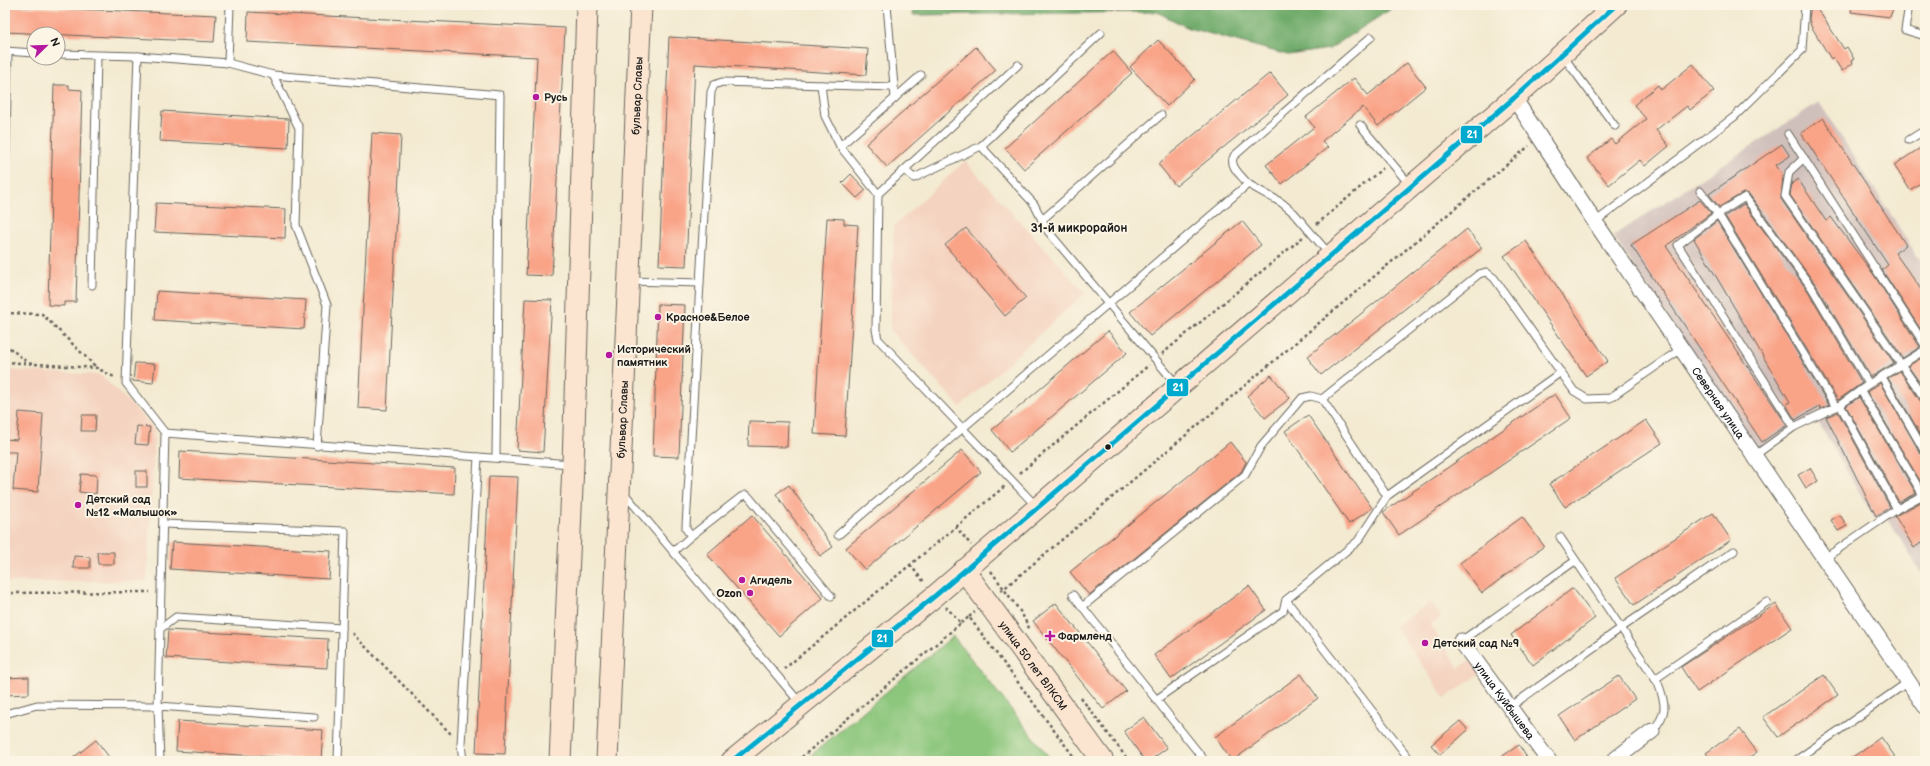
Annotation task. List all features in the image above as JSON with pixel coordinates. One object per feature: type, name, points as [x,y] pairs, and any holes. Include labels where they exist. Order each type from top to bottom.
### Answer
[{"type":"street","points":[[557,761],[572,464],[587,5]]},
{"type":"street","name":"бульвар Славы","points":[[607,761],[641,5]]},
{"type":"street","points":[[732,761],[964,570],[1514,98],[1561,55],[1605,8]]},
{"type":"street","name":"Северная улица","points":[[1514,98],[1595,222],[1753,456],[1825,558],[1925,706]]},
{"type":"street","name":"улица 50 лет ВЛКСМ","points":[[964,570],[1103,761]]},
{"type":"street","name":"улица Куйбышева","points":[[1461,641],[1549,761]]},
{"type":"street","points":[[1613,761],[1652,731]]},
{"type":"lane","points":[[228,63],[230,5]]},
{"type":"lane","points":[[887,5],[895,98]]},
{"type":"lane","points":[[1595,222],[1734,117],[1802,50],[1805,5]]},
{"type":"lane","points":[[1909,5],[1905,30],[1925,36]]},
{"type":"lane","points":[[905,170],[914,178],[981,146],[1101,33]]},
{"type":"lane","points":[[1330,256],[1294,213],[1282,203],[1248,184],[1232,165],[1232,160],[1234,156],[1371,37]]},
{"type":"lane","points":[[5,186],[6,51],[26,52]]},
{"type":"lane","points":[[66,54],[138,56],[228,63],[273,75],[500,95],[496,458]]},
{"type":"lane","points":[[1561,55],[1615,126]]},
{"type":"lane","points":[[92,285],[97,56]]},
{"type":"lane","points":[[138,56],[126,383],[165,433],[158,706],[160,761]]},
{"type":"lane","points":[[878,194],[1018,65]]},
{"type":"lane","points":[[273,75],[299,128],[296,225],[327,305],[317,446]]},
{"type":"lane","points":[[840,146],[921,75]]},
{"type":"lane","points":[[691,536],[686,529],[686,526],[711,92],[714,85],[722,82],[893,87]]},
{"type":"lane","points":[[821,85],[825,116],[840,146],[878,194],[876,330],[878,338],[1037,507]]},
{"type":"lane","points":[[1042,220],[1161,115]]},
{"type":"lane","points":[[1360,125],[1411,186]]},
{"type":"lane","points":[[1909,140],[1925,130]]},
{"type":"lane","points":[[1788,134],[1925,345]]},
{"type":"lane","points":[[981,146],[1034,204],[1047,230],[1178,386]]},
{"type":"lane","points":[[1804,158],[1789,172],[1785,196],[1925,399]]},
{"type":"lane","points":[[838,535],[1248,184]]},
{"type":"lane","points":[[1700,191],[1718,214],[1838,406],[1897,509]]},
{"type":"lane","points":[[1794,427],[1678,245],[1718,214],[1745,197],[1812,288],[1869,384]]},
{"type":"lane","points":[[1322,398],[1479,274],[1486,272],[1494,278],[1574,391],[1587,399],[1602,400],[1610,398],[1681,349]]},
{"type":"lane","points":[[628,281],[700,283]]},
{"type":"lane","points":[[1753,456],[1794,427],[1838,406],[1869,384],[1925,350]]},
{"type":"lane","points":[[1157,699],[1283,611],[1286,600],[1358,541],[1387,496],[1561,372]]},
{"type":"lane","points":[[1882,377],[1925,452]]},
{"type":"lane","points":[[1825,558],[1897,509],[1924,495],[1861,391]]},
{"type":"lane","points":[[1082,607],[1245,475],[1261,446],[1302,398],[1312,396],[1322,398],[1387,496]]},
{"type":"lane","points":[[165,433],[317,446],[572,464]]},
{"type":"lane","points":[[463,761],[461,744],[478,457]]},
{"type":"lane","points":[[619,488],[801,704]]},
{"type":"lane","points":[[673,552],[691,536],[741,497],[746,495],[750,497],[831,596]]},
{"type":"lane","points":[[163,524],[345,531],[338,761]]},
{"type":"lane","points":[[1560,537],[1655,678],[1664,699],[1664,712],[1662,721],[1652,731]]},
{"type":"lane","points":[[1510,707],[1621,628],[1734,551]]},
{"type":"lane","points":[[1461,641],[1575,561]]},
{"type":"lane","points":[[1073,596],[1157,699],[1205,761]]},
{"type":"lane","points":[[1286,600],[1411,761]]},
{"type":"lane","points":[[1655,678],[1767,602]]},
{"type":"lane","points":[[160,629],[176,617],[342,626]]},
{"type":"lane","points":[[1795,761],[1908,682]]},
{"type":"lane","points":[[5,714],[38,705],[158,706],[314,717]]},
{"type":"path","points":[[1004,588],[1540,137]]},
{"type":"path","points":[[776,675],[1156,360],[1390,161]]},
{"type":"path","points":[[5,313],[42,314],[97,368],[126,383]]},
{"type":"path","points":[[5,344],[28,363]]},
{"type":"path","points":[[5,362],[97,368]]},
{"type":"path","points":[[956,526],[1004,588],[1022,614],[1032,632]]},
{"type":"path","points":[[910,565],[927,586]]},
{"type":"path","points":[[5,593],[161,592]]},
{"type":"path","points":[[943,604],[961,623]]},
{"type":"path","points":[[797,761],[969,616],[1077,761]]},
{"type":"path","points":[[342,626],[461,744]]},
{"type":"path","points":[[1077,694],[1129,761]]},
{"type":"shaded area","points":[[1819,102],[1925,268],[1925,579],[1887,518],[1874,517],[1815,417],[1757,449],[1613,236]]},
{"type":"shaded area","points":[[965,161],[1085,293],[960,407],[890,330],[894,226]]},
{"type":"shaded area","name":"Детский сад №12 «Малышок»","points":[[5,370],[100,375],[155,429],[147,581],[5,582]]},
{"type":"shaded area","name":"Детский сад №9","points":[[1431,602],[1441,617],[1430,625],[1459,668],[1471,660],[1480,674],[1445,698],[1395,626]]},
{"type":"green space","points":[[912,5],[1397,5],[1329,49],[1288,55],[1189,28],[1157,12],[913,15]]},
{"type":"green space","points":[[953,636],[1052,761],[804,761]]},
{"type":"building","points":[[1811,5],[1815,5],[1844,49],[1847,47],[1854,59],[1852,60],[1853,63],[1842,71],[1833,57],[1831,59],[1811,26],[1809,19]]},
{"type":"building","points":[[1852,5],[1894,6],[1890,17],[1851,12]]},
{"type":"building","points":[[5,6],[216,15],[214,42],[66,35],[66,26],[26,26],[26,33],[5,32]]},
{"type":"building","points":[[248,12],[565,28],[552,276],[526,275],[537,57],[247,42]]},
{"type":"building","points":[[669,37],[868,49],[866,75],[695,64],[686,266],[659,265]]},
{"type":"building","points":[[1158,40],[1195,79],[1167,106],[1130,67]]},
{"type":"building","points":[[976,47],[996,70],[887,167],[866,144]]},
{"type":"building","points":[[1113,51],[1132,73],[1024,169],[1005,148]]},
{"type":"building","points":[[1407,63],[1426,87],[1378,126],[1363,107],[1322,141],[1328,147],[1282,184],[1266,165],[1314,127],[1306,117],[1354,78],[1368,95]]},
{"type":"building","points":[[1693,64],[1714,91],[1690,110],[1687,106],[1656,130],[1669,146],[1645,166],[1640,160],[1609,185],[1587,158],[1611,139],[1615,144],[1646,119],[1634,105],[1658,85],[1661,90]]},
{"type":"building","points":[[1270,73],[1288,95],[1176,186],[1158,164]]},
{"type":"building","points":[[54,85],[69,85],[69,89],[82,90],[76,302],[64,302],[64,306],[48,305]]},
{"type":"building","points":[[162,111],[289,119],[288,148],[160,141]]},
{"type":"building","points":[[1823,118],[1906,245],[1895,253],[1925,295],[1925,336],[1882,270],[1888,265],[1801,133]]},
{"type":"building","points":[[372,133],[401,135],[387,410],[358,408]]},
{"type":"building","points":[[1782,144],[1790,156],[1776,165],[1783,176],[1781,199],[1894,363],[1871,377],[1816,285],[1749,194],[1743,193],[1719,207],[1709,194]]},
{"type":"building","points":[[1925,145],[1925,180],[1910,190],[1894,165]]},
{"type":"building","points":[[851,174],[866,190],[857,198],[842,183]]},
{"type":"building","points":[[1798,179],[1826,221],[1831,217],[1874,275],[1920,347],[1903,358],[1790,195],[1792,183]]},
{"type":"building","points":[[1700,200],[1711,213],[1666,246],[1787,425],[1762,442],[1631,245]]},
{"type":"building","points":[[156,203],[286,209],[285,238],[154,232]]},
{"type":"building","points":[[1744,204],[1808,291],[1862,383],[1838,400],[1725,216]]},
{"type":"building","points":[[827,218],[844,219],[844,224],[858,225],[845,436],[814,434]]},
{"type":"building","points":[[1242,221],[1261,245],[1150,336],[1130,312]]},
{"type":"building","points":[[1717,221],[1829,405],[1821,409],[1820,406],[1795,420],[1786,404],[1790,402],[1694,239]]},
{"type":"building","points":[[966,228],[1026,298],[1005,316],[945,245]]},
{"type":"building","points":[[1467,229],[1482,248],[1321,375],[1307,357]]},
{"type":"building","points":[[1526,241],[1608,361],[1586,376],[1504,256]]},
{"type":"building","points":[[157,291],[306,300],[304,329],[155,320]]},
{"type":"building","points":[[525,299],[552,300],[543,452],[517,450]]},
{"type":"building","points":[[658,304],[685,305],[679,457],[653,456]]},
{"type":"building","points":[[1108,331],[1127,353],[1010,452],[992,430]]},
{"type":"building","points":[[1925,356],[1925,390],[1908,366]]},
{"type":"building","points":[[135,363],[155,364],[153,383],[133,381]]},
{"type":"building","points":[[1900,371],[1921,402],[1925,404],[1925,442],[1888,378]]},
{"type":"building","points":[[1271,375],[1290,398],[1265,418],[1247,396]]},
{"type":"building","points":[[1880,383],[1921,454],[1925,457],[1925,489],[1867,392]]},
{"type":"building","points":[[1555,394],[1571,418],[1399,535],[1383,512]]},
{"type":"building","points":[[1859,397],[1916,493],[1899,502],[1846,406]]},
{"type":"building","points":[[19,412],[43,414],[38,492],[13,490],[16,452],[5,452],[5,439],[17,440]]},
{"type":"building","points":[[1838,412],[1890,507],[1876,516],[1826,417]]},
{"type":"building","points":[[82,415],[96,415],[95,431],[81,431]]},
{"type":"building","points":[[1308,415],[1372,508],[1349,524],[1285,431]]},
{"type":"building","points":[[1646,420],[1662,443],[1565,507],[1549,484]]},
{"type":"building","points":[[749,421],[788,422],[787,447],[748,446]]},
{"type":"building","points":[[137,426],[150,427],[148,445],[135,444]]},
{"type":"building","points":[[1230,442],[1246,462],[1241,472],[1089,595],[1070,572]]},
{"type":"building","points":[[962,450],[981,472],[865,570],[846,548]]},
{"type":"building","points":[[180,451],[455,468],[454,494],[179,478]]},
{"type":"building","points":[[1810,468],[1818,481],[1806,488],[1798,475]]},
{"type":"building","points":[[136,471],[147,471],[147,487],[136,487]]},
{"type":"building","points":[[81,474],[97,475],[96,494],[79,492]]},
{"type":"building","points":[[489,476],[518,477],[505,754],[476,753]]},
{"type":"building","points":[[789,485],[833,547],[820,556],[776,494]]},
{"type":"building","points":[[1925,500],[1925,540],[1914,548],[1895,516]]},
{"type":"building","points":[[1713,513],[1731,540],[1634,605],[1615,578]]},
{"type":"building","points":[[752,515],[823,598],[779,636],[707,554]]},
{"type":"building","points":[[1840,515],[1847,526],[1838,531],[1831,520]]},
{"type":"building","points":[[1522,517],[1544,546],[1482,593],[1460,563]]},
{"type":"building","points":[[172,542],[331,551],[329,579],[170,569]]},
{"type":"building","points":[[97,552],[114,552],[114,564],[98,564]]},
{"type":"building","points":[[74,556],[90,557],[90,568],[73,568]]},
{"type":"building","points":[[1249,586],[1266,610],[1171,679],[1154,655]]},
{"type":"building","points":[[1573,588],[1595,618],[1533,665],[1511,635]]},
{"type":"building","points":[[1056,603],[1126,691],[1103,709],[1033,621]]},
{"type":"building","points":[[1776,604],[1792,628],[1697,692],[1681,667]]},
{"type":"building","points":[[168,630],[328,639],[327,668],[166,658]]},
{"type":"building","points":[[1301,674],[1318,698],[1232,761],[1215,737]]},
{"type":"building","points":[[1824,675],[1838,695],[1778,737],[1763,717]]},
{"type":"building","points":[[1619,676],[1635,699],[1575,740],[1559,716]]},
{"type":"building","points":[[29,677],[29,694],[5,695],[5,678]]},
{"type":"building","points":[[1144,717],[1167,748],[1149,761],[1145,761],[1124,731]]},
{"type":"building","points":[[178,721],[323,730],[321,760],[176,751]]},
{"type":"building","points":[[1460,721],[1468,730],[1440,755],[1431,745]]},
{"type":"building","points":[[1740,729],[1757,752],[1744,761],[1712,761],[1706,753]]},
{"type":"building","points":[[1881,737],[1898,761],[1847,761]]},
{"type":"building","points":[[96,740],[112,761],[69,761]]},
{"type":"building","points":[[1519,745],[1529,761],[1495,761]]},
{"type":"transit line","name":"21","points":[[732,761],[936,595],[1514,98],[1616,5]]},
{"type":"place","name":"Русь","points":[[536,97]]},
{"type":"place","name":"Красное&Белое","points":[[658,317]]},
{"type":"place","name":"Исторический памятник","points":[[609,355]]},
{"type":"place","name":"Детский сад №12 «Малышок»","points":[[78,505]]},
{"type":"place","name":"Агидель","points":[[742,580]]},
{"type":"place","name":"Ozon","points":[[750,593]]},
{"type":"place","name":"Фармленд","points":[[1050,636]]},
{"type":"place","name":"Детский сад №9","points":[[1425,643]]},
{"type":"district","name":"31-й микрорайон","points":[[1079,228]]}]
